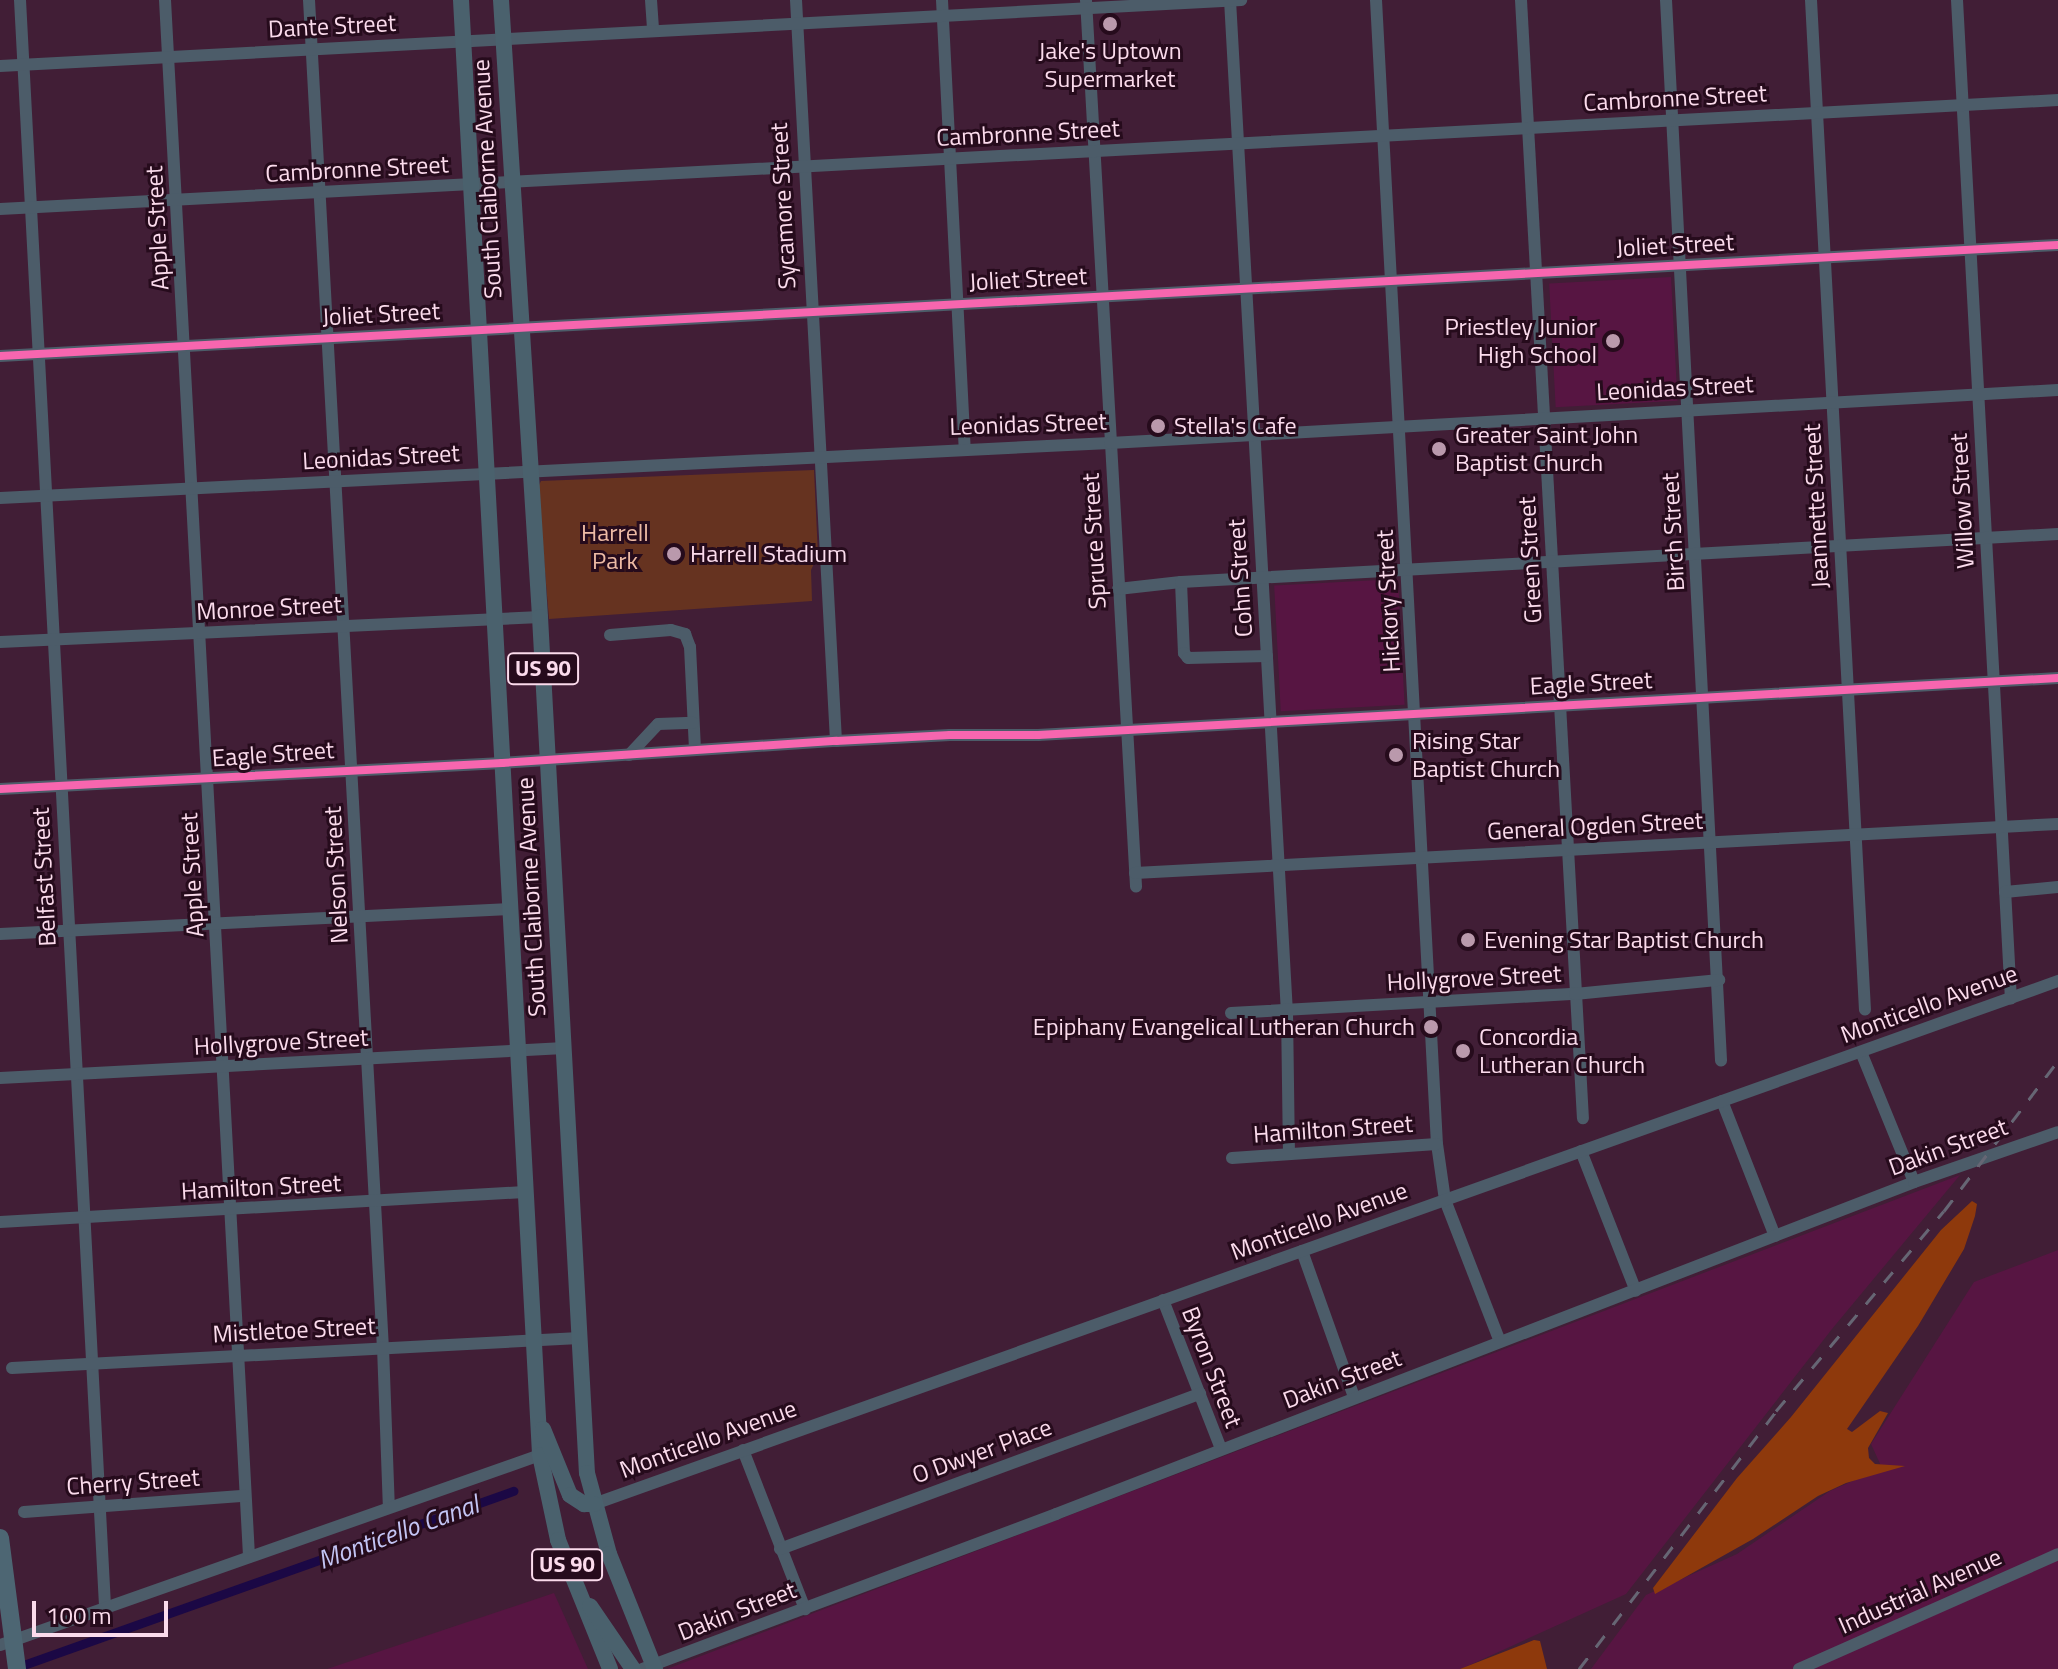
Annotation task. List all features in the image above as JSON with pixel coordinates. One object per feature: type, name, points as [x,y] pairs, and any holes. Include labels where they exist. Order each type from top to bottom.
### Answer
[{"type":"highway","points":[[0,1538],[17,1669]]},
{"type":"main road","name":"South Claiborne Avenue","points":[[461,0],[540,1455]]},
{"type":"main road","name":"South Claiborne Avenue","points":[[501,0],[540,617],[587,1473],[594,1504]]},
{"type":"main road","points":[[538,1416],[570,1495],[577,1501],[594,1504]]},
{"type":"main road","name":"US 90","points":[[540,1455],[558,1540],[577,1594],[610,1669]]},
{"type":"main road","name":"US 90","points":[[594,1504],[650,1668]]},
{"type":"main road","points":[[577,1594],[587,1602],[633,1669]]},
{"type":"street","name":"Belfast Street","points":[[20,0],[105,1608]]},
{"type":"street","name":"Apple Street","points":[[165,0],[194,487],[249,1557]]},
{"type":"street","name":"Nelson Street","points":[[309,0],[325,337],[336,481],[368,1059],[389,1507]]},
{"type":"street","points":[[651,0],[653,30]]},
{"type":"street","name":"Sycamore Street","points":[[796,0],[810,310],[836,741]]},
{"type":"street","points":[[942,0],[965,448]]},
{"type":"street","name":"Cohn Street","points":[[1230,0],[1287,1012],[1289,1154]]},
{"type":"street","name":"Dante Street","points":[[0,66],[503,37],[943,17],[1087,4],[1241,0]]},
{"type":"street","name":"Hickory Street","points":[[1376,0],[1437,1144],[1445,1200],[1500,1342]]},
{"type":"street","name":"Green Street","points":[[1521,0],[1583,1118]]},
{"type":"street","name":"Birch Street","points":[[1666,0],[1721,1061]]},
{"type":"street","name":"Jeannette Street","points":[[1811,0],[1865,1010]]},
{"type":"street","name":"Willow Street","points":[[1957,0],[2011,999]]},
{"type":"street","name":"Spruce Street","points":[[1087,4],[1136,887]]},
{"type":"street","name":"Cambronne Street","points":[[0,209],[2058,100]]},
{"type":"street","name":"Joliet Street","points":[[0,356],[2058,245]]},
{"type":"street","name":"Leonidas Street","points":[[0,498],[1110,443],[2058,390]]},
{"type":"street","points":[[1118,589],[1181,582],[2058,534]]},
{"type":"street","points":[[1181,582],[1184,653],[1188,658],[1267,656]]},
{"type":"street","name":"Monroe Street","points":[[0,642],[540,617]]},
{"type":"street","points":[[610,635],[671,630],[685,634],[690,647],[695,750]]},
{"type":"street","name":"Eagle Street","points":[[0,789],[548,761],[836,741],[1127,730],[2058,678]]},
{"type":"street","points":[[629,755],[658,724],[693,723]]},
{"type":"street","name":"General Ogden Street","points":[[1135,873],[2058,824]]},
{"type":"street","points":[[2005,892],[2058,887]]},
{"type":"street","points":[[0,934],[510,909]]},
{"type":"street","name":"Hollygrove Street","points":[[1231,1013],[1575,994],[1719,980]]},
{"type":"street","name":"Monticello Avenue","points":[[594,1504],[2058,981]]},
{"type":"street","name":"Hollygrove Street","points":[[0,1078],[564,1048]]},
{"type":"street","points":[[1861,1052],[1914,1182]]},
{"type":"street","points":[[1722,1101],[1775,1236]]},
{"type":"street","name":"Dakin Street","points":[[650,1668],[1914,1182],[2058,1132]]},
{"type":"street","name":"Hamilton Street","points":[[1232,1158],[1437,1144]]},
{"type":"street","points":[[1581,1151],[1636,1291]]},
{"type":"street","name":"Hamilton Street","points":[[0,1222],[524,1192]]},
{"type":"street","points":[[1302,1251],[1354,1397]]},
{"type":"street","name":"Byron Street","points":[[1163,1300],[1221,1449]]},
{"type":"street","name":"Mistletoe Street","points":[[12,1368],[579,1338]]},
{"type":"street","name":"O Dwyer Place","points":[[780,1549],[1200,1394]]},
{"type":"street","points":[[743,1450],[805,1609]]},
{"type":"street","points":[[0,1645],[540,1455]]},
{"type":"street","name":"Cherry Street","points":[[24,1512],[244,1496]]},
{"type":"street","name":"Industrial Avenue","points":[[1799,1669],[2058,1554]]},
{"type":"shaded area","name":"Priestley Junior High School","points":[[1671,277],[1677,401],[1556,407],[1549,283]]},
{"type":"shaded area","points":[[1398,579],[1405,705],[1281,711],[1274,585]]},
{"type":"shaded area","points":[[1960,1175],[1832,1329],[1626,1594],[1461,1669],[667,1669]]},
{"type":"shaded area","points":[[1972,1201],[1977,1204],[1975,1216],[1964,1249],[1918,1326],[1847,1429],[1852,1432],[1880,1411],[1888,1413],[1868,1448],[1869,1458],[1875,1464],[1905,1466],[1846,1483],[1818,1496],[1753,1539],[1655,1594],[1653,1588],[1737,1478],[1791,1417],[1941,1230]]},
{"type":"shaded area","points":[[2058,1250],[2058,1669],[1591,1669],[1646,1595],[1737,1554],[1830,1491],[1882,1468],[1871,1444],[1974,1282]]},
{"type":"shaded area","points":[[554,1593],[588,1669],[327,1669]]},
{"type":"shaded area","points":[[1534,1640],[1540,1641],[1547,1669],[1460,1669]]},
{"type":"green space","name":"Harrell Stadium","points":[[814,470],[818,555],[811,570],[812,601],[549,619],[538,487],[541,481]]},
{"type":"waterway","name":"Monticello Canal","points":[[15,1668],[513,1491]]},
{"type":"railway","points":[[1579,1669],[1776,1411],[1944,1211],[2058,1061]]},
{"type":"cycle path","points":[[0,356],[2058,245]]},
{"type":"cycle path","points":[[0,789],[502,763],[836,741],[950,735],[1038,735],[2058,678]]},
{"type":"place","name":"Jake's Uptown Supermarket","points":[[1110,24]]},
{"type":"place","name":"Priestley Junior High School","points":[[1613,341]]},
{"type":"place","name":"Stella's Cafe","points":[[1158,426]]},
{"type":"place","name":"Greater Saint John Baptist Church","points":[[1439,449]]},
{"type":"place","name":"Harrell Stadium","points":[[674,554]]},
{"type":"place","name":"Rising Star Baptist Church","points":[[1396,755]]},
{"type":"place","name":"Evening Star Baptist Church","points":[[1468,940]]},
{"type":"place","name":"Epiphany Evangelical Lutheran Church","points":[[1431,1027]]},
{"type":"place","name":"Concordia Lutheran Church","points":[[1463,1051]]},
{"type":"park label","name":"Harrell Park","points":[[615,547]]}]
